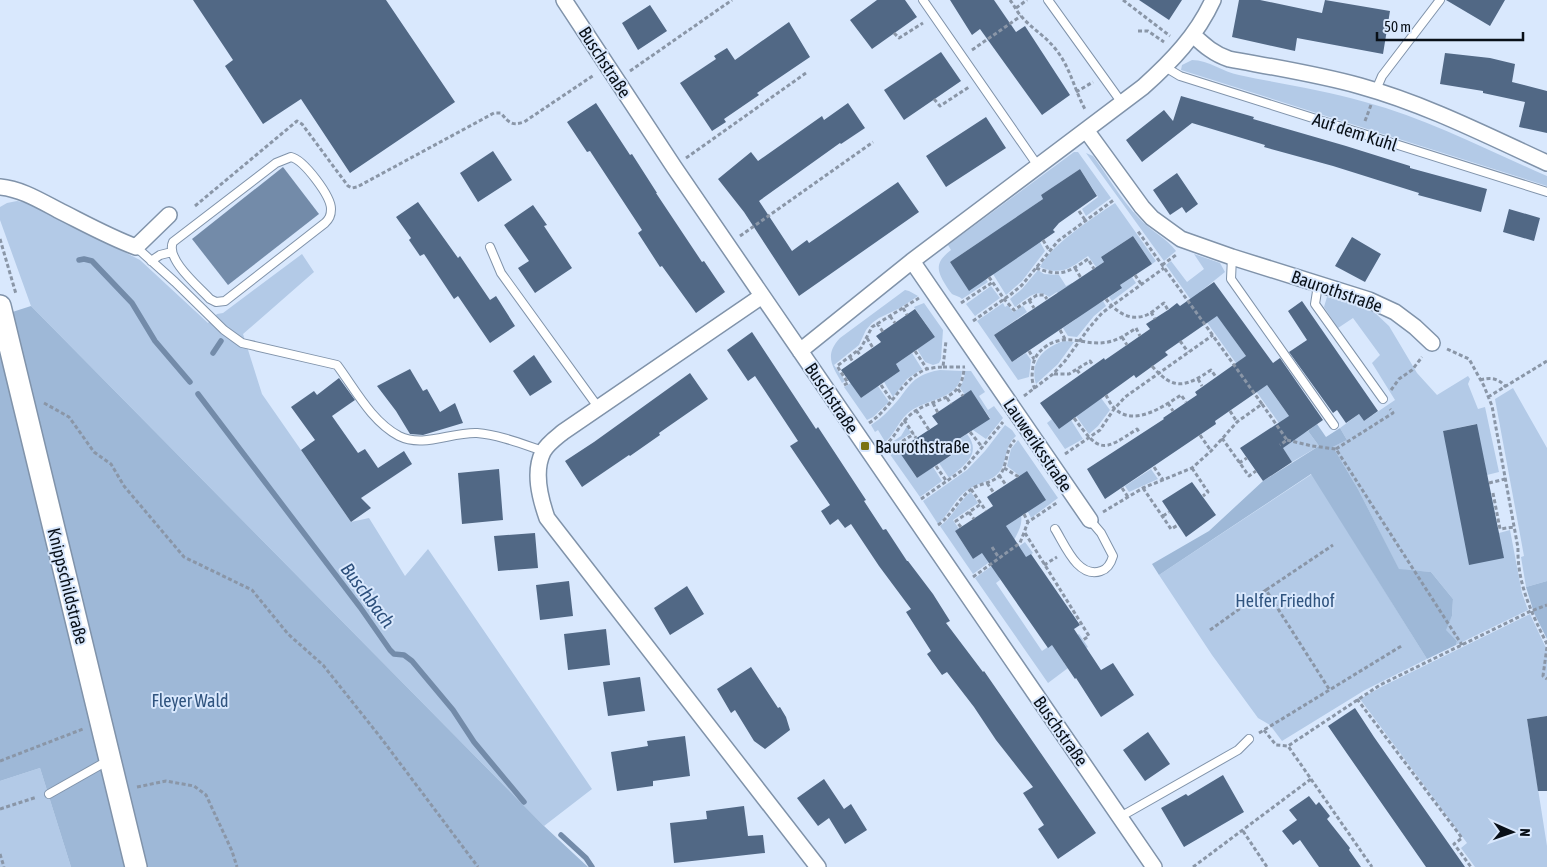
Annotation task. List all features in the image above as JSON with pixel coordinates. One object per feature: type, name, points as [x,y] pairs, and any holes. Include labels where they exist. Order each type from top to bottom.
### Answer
[{"type":"street","name":"Buschstraße","points":[[564,0],[727,245],[1154,867]]},
{"type":"street","points":[[800,351],[912,261],[1122,103],[1165,67],[1193,35],[1213,0]]},
{"type":"street","points":[[1193,35],[1218,56],[1376,90],[1419,106],[1547,163]]},
{"type":"street","name":"Baurothstraße","points":[[1090,127],[1142,207],[1152,218],[1181,239],[1369,300],[1395,312],[1415,326],[1432,343]]},
{"type":"street","points":[[0,187],[16,190],[31,196],[136,248],[169,216]]},
{"type":"street","name":"Lauweriksstraße","points":[[912,261],[1090,520]]},
{"type":"street","points":[[762,296],[563,432],[544,451],[539,468],[539,485],[547,518],[818,867]]},
{"type":"street","name":"Knippschildstraße","points":[[9,302],[101,722],[136,867]]},
{"type":"lane","points":[[923,0],[1038,166]]},
{"type":"lane","points":[[1048,0],[1122,103]]},
{"type":"lane","points":[[1376,90],[1382,76],[1440,0]]},
{"type":"lane","name":"Auf dem Kuhl","points":[[1165,67],[1180,76],[1547,192]]},
{"type":"lane","points":[[296,158],[329,199],[330,216],[325,223],[225,301],[216,302],[210,299],[173,258],[172,252],[171,246],[173,242],[180,236],[283,159],[296,158]]},
{"type":"lane","points":[[490,247],[501,274],[598,407]]},
{"type":"lane","points":[[136,248],[175,282],[224,330],[242,343],[337,365],[371,412],[382,424],[400,436],[416,442],[460,433],[480,434],[513,440],[544,451]]},
{"type":"lane","points":[[151,261],[160,255],[172,252]]},
{"type":"lane","points":[[1232,257],[1231,279],[1334,425]]},
{"type":"lane","points":[[1318,285],[1314,304],[1383,399]]},
{"type":"lane","name":"Lauweriksstraße","points":[[1056,529],[1078,567],[1086,572],[1096,573],[1105,570],[1113,556],[1090,520]]},
{"type":"lane","points":[[1120,817],[1238,750],[1249,739]]},
{"type":"lane","points":[[49,794],[111,759]]},
{"type":"path","points":[[616,80],[732,0]]},
{"type":"path","points":[[1010,0],[1021,16],[1047,39],[1059,53],[1090,127]]},
{"type":"path","points":[[1016,8],[1028,0]]},
{"type":"path","points":[[1123,0],[1170,36]]},
{"type":"path","points":[[894,33],[899,38],[934,16]]},
{"type":"path","points":[[962,58],[1021,16]]},
{"type":"path","points":[[1138,31],[1148,31],[1178,53]]},
{"type":"path","points":[[169,216],[179,219],[297,121],[302,124],[348,186],[352,188],[494,113],[501,113],[508,122],[515,125],[524,122],[607,66]]},
{"type":"path","points":[[674,167],[806,74]]},
{"type":"path","points":[[934,99],[940,106],[978,82]]},
{"type":"path","points":[[1076,92],[1087,85]]},
{"type":"path","points":[[1360,133],[1376,90]]},
{"type":"path","points":[[727,245],[873,142]]},
{"type":"path","points":[[1110,191],[1120,206]]},
{"type":"path","points":[[855,432],[875,419],[912,378],[927,369],[943,366],[946,336],[1004,299],[1022,285],[1049,250],[1085,220],[1115,199]]},
{"type":"path","points":[[1079,211],[1085,220]]},
{"type":"path","points":[[1136,228],[1287,440],[1336,449],[1393,413],[1383,399],[1399,379],[1412,370]]},
{"type":"path","points":[[0,239],[9,302]]},
{"type":"path","points":[[1043,240],[1049,250]]},
{"type":"path","points":[[1036,268],[1063,273],[1075,268],[1088,259],[1094,269]]},
{"type":"path","points":[[1075,268],[1080,278]]},
{"type":"path","points":[[907,508],[947,482],[964,468],[983,448],[1013,409],[1065,361],[1093,323],[1111,306],[1164,268]]},
{"type":"path","points":[[1135,275],[1141,284]]},
{"type":"path","points":[[989,277],[1014,310],[1037,295],[1044,295],[1047,299]]},
{"type":"path","points":[[948,312],[993,282]]},
{"type":"path","points":[[828,393],[848,383],[837,366],[861,348],[872,327],[932,290]]},
{"type":"path","points":[[1106,299],[1116,311],[1136,317],[1144,316],[1164,303],[1168,310]]},
{"type":"path","points":[[1029,300],[1034,308]]},
{"type":"path","points":[[903,308],[907,315]]},
{"type":"path","points":[[1151,312],[1155,319]]},
{"type":"path","points":[[890,316],[895,323]]},
{"type":"path","points":[[877,323],[883,332]]},
{"type":"path","points":[[1035,389],[1032,384],[1034,359],[1048,345],[1065,339],[1108,342],[1122,337],[1136,328],[1140,336]]},
{"type":"path","points":[[1060,330],[1065,339]]},
{"type":"path","points":[[1051,464],[1100,430],[1114,408],[1125,397],[1213,335]]},
{"type":"path","points":[[1122,337],[1127,345]]},
{"type":"path","points":[[866,338],[873,348]]},
{"type":"path","points":[[1180,341],[1188,352]]},
{"type":"path","points":[[1432,343],[1469,359],[1492,406],[1523,588],[1547,646],[1543,676],[1547,678]]},
{"type":"path","points":[[857,350],[861,356]]},
{"type":"path","points":[[915,351],[927,369]]},
{"type":"path","points":[[1028,351],[1034,359]]},
{"type":"path","points":[[850,357],[853,362]]},
{"type":"path","points":[[1053,374],[1069,374],[1090,361],[1093,365]]},
{"type":"path","points":[[1488,397],[1547,361]]},
{"type":"path","points":[[1152,366],[1163,378],[1179,384],[1198,379],[1210,370],[1216,377]]},
{"type":"path","points":[[882,448],[894,437],[904,420],[916,410],[924,405],[947,398],[958,389],[964,368]]},
{"type":"path","points":[[1077,370],[1080,374]]},
{"type":"path","points":[[1480,380],[1492,377],[1506,387]]},
{"type":"path","points":[[1198,379],[1202,386]]},
{"type":"path","points":[[880,385],[892,401]]},
{"type":"path","points":[[958,389],[963,396]]},
{"type":"path","points":[[1106,395],[1114,408],[1129,415],[1151,413],[1181,395],[1186,402]]},
{"type":"path","points":[[947,398],[951,404]]},
{"type":"path","points":[[44,403],[69,417],[94,452],[111,464],[124,486],[184,557],[252,590],[288,634],[323,665],[381,738],[478,867]]},
{"type":"path","points":[[932,403],[938,412]]},
{"type":"path","points":[[1168,403],[1173,411]]},
{"type":"path","points":[[1090,520],[1143,488],[1192,468],[1211,451],[1237,422],[1262,404]]},
{"type":"path","points":[[916,410],[929,430]]},
{"type":"path","points":[[1230,411],[1237,422]]},
{"type":"path","points":[[1074,418],[1094,444],[1106,446],[1117,443],[1137,429],[1140,433]]},
{"type":"path","points":[[904,420],[916,438]]},
{"type":"path","points":[[925,535],[947,519],[959,500],[971,489],[994,480],[999,475],[1004,468],[1011,444],[1028,431]]},
{"type":"path","points":[[970,432],[983,448]]},
{"type":"path","points":[[904,446],[901,442],[914,434]]},
{"type":"path","points":[[1200,435],[1211,451]]},
{"type":"path","points":[[1222,438],[1249,476],[1256,471]]},
{"type":"path","points":[[1280,445],[1287,440]]},
{"type":"path","points":[[1336,449],[1462,645]]},
{"type":"path","points":[[1240,463],[1247,458]]},
{"type":"path","points":[[936,466],[947,482]]},
{"type":"path","points":[[1154,467],[1163,480]]},
{"type":"path","points":[[1004,468],[1019,476]]},
{"type":"path","points":[[1192,468],[1208,492],[1202,496]]},
{"type":"path","points":[[999,475],[1006,485]]},
{"type":"path","points":[[1489,483],[1505,479]]},
{"type":"path","points":[[987,483],[994,493]]},
{"type":"path","points":[[1122,488],[1128,497]]},
{"type":"path","points":[[1143,488],[1172,529],[1178,525]]},
{"type":"path","points":[[971,489],[986,511]]},
{"type":"path","points":[[1493,493],[1500,529],[1514,527]]},
{"type":"path","points":[[1028,522],[1071,494]]},
{"type":"path","points":[[961,527],[956,520],[981,504]]},
{"type":"path","points":[[969,512],[974,519]]},
{"type":"path","points":[[1162,516],[1169,512]]},
{"type":"path","points":[[960,585],[1020,543],[1028,522],[1024,514]]},
{"type":"path","points":[[1025,534],[1090,636],[1083,640]]},
{"type":"path","points":[[1210,630],[1333,545]]},
{"type":"path","points":[[992,547],[999,558]]},
{"type":"path","points":[[1266,590],[1329,690]]},
{"type":"path","points":[[1264,730],[1276,744],[1288,746],[1380,685],[1531,611],[1547,605]]},
{"type":"path","points":[[1249,739],[1403,645]]},
{"type":"path","points":[[1357,699],[1462,838],[1454,844],[1471,867]]},
{"type":"path","points":[[0,761],[101,722]]},
{"type":"path","points":[[1288,746],[1372,867]]},
{"type":"path","points":[[1193,867],[1311,779]]},
{"type":"path","points":[[136,787],[166,781],[194,786],[206,795],[232,851],[237,867]]},
{"type":"path","points":[[0,809],[49,794]]},
{"type":"path","points":[[1242,831],[1267,867]]},
{"type":"path","points":[[0,854],[4,867]]},
{"type":"green space","points":[[1192,60],[1204,62],[1239,75],[1349,98],[1412,117],[1547,176],[1547,186],[1181,70],[1182,65]]},
{"type":"green space","points":[[1074,152],[1078,152],[1111,198],[1086,216],[1082,209],[1098,197],[1080,169],[1041,195],[1043,199],[1005,225],[1040,242],[1045,251],[1022,281],[1006,295],[993,274],[990,235],[950,262],[969,290],[986,279],[988,282],[962,299],[952,294],[939,269],[940,261],[951,250],[948,245]]},
{"type":"green space","points":[[1086,153],[1093,156],[1120,196],[1143,223],[1168,242],[1176,251],[1164,261]]},
{"type":"green space","points":[[17,201],[28,203],[140,260],[208,323],[217,314],[223,313],[302,254],[314,272],[243,334],[262,394],[351,522],[369,518],[405,576],[428,549],[592,789],[544,826],[31,306],[0,220],[0,207]]},
{"type":"green space","points":[[1115,203],[1156,261],[1152,264],[1133,236],[1101,257],[1104,262],[1096,267],[1088,256],[1071,267],[1060,271],[1040,267],[1053,250],[1063,241]]},
{"type":"green space","points":[[1194,254],[1220,263],[1225,272],[1200,292],[1302,434],[1308,431],[1319,446],[1292,462],[1282,447],[1291,440],[1166,265],[1171,261],[1187,282],[1204,269]]},
{"type":"green space","points":[[1038,270],[1044,274],[1059,275],[1066,286],[1072,283],[1089,309],[1103,301],[1106,306],[1094,316],[1077,337],[1068,336],[1063,328],[1076,319],[1057,292],[1049,297],[1040,293],[1032,295],[1015,307],[1010,299],[1022,289]]},
{"type":"green space","points":[[1132,277],[1136,283],[1112,301],[1109,297],[1121,289],[1120,285]]},
{"type":"green space","points":[[991,286],[1000,298],[975,316],[966,304]]},
{"type":"green space","points":[[905,290],[918,296],[872,323],[866,330],[859,345],[834,365],[845,381],[842,383],[831,361],[832,350],[835,344],[840,338]]},
{"type":"green space","points":[[1327,297],[1373,311],[1389,326],[1417,373],[1437,395],[1468,376],[1470,379],[1468,384],[1478,409],[1485,407],[1499,472],[1487,475],[1476,424],[1443,431],[1445,439],[1499,533],[1510,530],[1522,593],[1528,610],[1456,645],[1457,641],[1445,630],[1452,616],[1453,599],[1431,572],[1399,570],[1358,489],[1333,447],[1347,440],[1340,428],[1359,414],[1364,421],[1395,400],[1372,363],[1380,355],[1353,318],[1338,328],[1324,307]]},
{"type":"green space","points":[[924,303],[943,330],[941,359],[939,363],[933,365],[925,362],[917,349],[935,337],[914,307]]},
{"type":"green space","points":[[1003,303],[1005,307],[1008,305],[1013,312],[1023,306],[1027,312],[994,335],[1012,362],[1026,353],[1031,360],[1029,377],[1018,380],[977,321]]},
{"type":"green space","name":"Fleyer Wald","points":[[31,306],[544,826],[588,867],[71,867],[40,768],[0,781],[0,316]]},
{"type":"green space","points":[[1064,341],[1074,342],[1058,364],[1036,384],[1035,369],[1040,357],[1050,347]]},
{"type":"green space","points":[[912,353],[922,369],[907,379],[893,397],[884,382],[900,371],[896,364]]},
{"type":"green space","points":[[940,370],[962,371],[960,381],[955,388],[941,398],[923,404],[907,414],[890,438],[882,444],[881,442],[884,440],[878,430],[875,432],[871,425],[896,403],[915,380],[929,372]]},
{"type":"green space","points":[[965,371],[971,371],[985,392],[979,396],[988,410],[994,406],[1003,418],[986,439],[973,430],[990,418],[971,391],[965,395],[960,388]]},
{"type":"green space","points":[[851,383],[861,398],[878,386],[889,402],[867,420],[844,387]]},
{"type":"green space","points":[[1513,388],[1547,448],[1547,581],[1526,587],[1521,557],[1524,556],[1495,399]]},
{"type":"green space","points":[[1101,398],[1110,410],[1098,426],[1089,434],[1076,416]]},
{"type":"green space","points":[[1052,419],[1071,420],[1083,439],[1065,449],[1047,423]]},
{"type":"green space","points":[[1317,424],[1326,437],[1340,428],[1347,440],[1333,447],[1358,489],[1399,569],[1431,572],[1453,599],[1452,616],[1446,630],[1457,641],[1456,645],[1427,659],[1311,474],[1159,575],[1152,564],[1209,531],[1263,481],[1319,446],[1308,431]]},
{"type":"green space","points":[[1005,425],[1016,436],[1010,444],[1000,471],[993,478],[966,491],[938,524],[923,501],[967,470]]},
{"type":"green space","points":[[907,426],[911,433],[891,446],[899,451],[917,478],[933,467],[942,481],[920,497],[889,453],[889,450],[885,447],[901,436]]},
{"type":"green space","points":[[967,434],[973,448],[972,454],[965,464],[949,478],[939,463],[956,453],[951,444]]},
{"type":"green space","points":[[1018,440],[1058,498],[1031,518],[1020,476],[1007,466],[1011,449]]},
{"type":"green space","points":[[1151,469],[1158,479],[1129,492],[1125,486]]},
{"type":"green space","name":"Helfer Friedhof","points":[[1312,474],[1427,659],[1365,690],[1282,741],[1270,725],[1258,718],[1212,655],[1159,575]]},
{"type":"green space","points":[[971,492],[978,503],[953,520],[959,529],[955,531],[973,559],[989,548],[995,558],[973,574],[940,526]]},
{"type":"green space","points":[[1021,516],[1018,533],[1013,542],[1006,526]]},
{"type":"green space","points":[[1025,542],[1033,553],[999,576],[1000,580],[996,583],[1042,651],[1055,642],[1060,647],[1079,634],[1088,647],[1064,663],[1068,668],[1048,683],[975,578]]},
{"type":"green space","points":[[1547,581],[1547,639],[1534,613],[1526,587]]},
{"type":"green space","points":[[1530,614],[1547,650],[1547,716],[1527,719],[1547,846],[1547,867],[1475,867],[1461,848],[1467,843],[1360,699]]},
{"type":"green space","points":[[40,768],[71,867],[0,867],[0,781]]},
{"type":"shaded area","points":[[283,167],[319,214],[228,285],[192,239]]},
{"type":"building","points":[[193,0],[386,0],[455,102],[350,173],[301,99],[263,124],[225,66],[233,60]]},
{"type":"building","points":[[877,0],[905,0],[917,17],[872,49],[850,20]]},
{"type":"building","points":[[950,0],[994,0],[1016,32],[1025,26],[1070,95],[1042,115],[980,29],[972,35]]},
{"type":"building","points":[[1139,0],[1182,0],[1169,20]]},
{"type":"building","points":[[1239,0],[1260,0],[1322,13],[1325,0],[1390,11],[1383,54],[1297,38],[1295,51],[1232,37]]},
{"type":"building","points":[[1446,0],[1505,0],[1490,26]]},
{"type":"building","points":[[650,5],[667,31],[638,50],[622,23]]},
{"type":"building","points":[[789,22],[810,57],[757,93],[759,95],[724,119],[726,122],[712,131],[680,83],[716,59],[714,56],[727,48],[735,60]]},
{"type":"building","points":[[941,52],[961,81],[904,120],[884,90]]},
{"type":"building","points":[[1445,53],[1490,58],[1515,64],[1512,82],[1547,91],[1547,133],[1519,127],[1525,102],[1483,93],[1483,91],[1440,84]]},
{"type":"building","points":[[1181,96],[1410,166],[1410,168],[1487,189],[1481,212],[1418,195],[1419,193],[1264,147],[1265,145],[1192,123],[1142,162],[1126,140],[1164,110],[1173,121]]},
{"type":"building","points":[[596,103],[630,155],[632,154],[702,262],[704,261],[725,292],[696,313],[662,266],[660,267],[638,233],[642,230],[590,151],[587,152],[567,122]]},
{"type":"building","points":[[848,103],[865,128],[840,143],[759,201],[792,251],[807,240],[809,243],[898,182],[919,212],[799,296],[744,212],[718,179],[751,152],[758,161],[822,116],[824,120]]},
{"type":"building","points":[[986,117],[1006,148],[946,187],[926,156]]},
{"type":"building","points":[[493,151],[512,180],[478,202],[460,173]]},
{"type":"building","points":[[1080,169],[1097,196],[1059,223],[1053,230],[1055,232],[969,291],[950,262],[1043,199],[1041,195]]},
{"type":"building","points":[[1177,173],[1198,204],[1186,213],[1182,207],[1170,215],[1153,190]]},
{"type":"building","points":[[418,202],[458,258],[460,256],[490,300],[496,296],[515,326],[490,343],[458,296],[454,299],[424,254],[420,256],[409,240],[411,238],[396,217]]},
{"type":"building","points":[[533,205],[547,225],[544,226],[572,268],[535,293],[518,268],[529,261],[504,225]]},
{"type":"building","points":[[1509,209],[1540,218],[1534,241],[1503,232]]},
{"type":"building","points":[[1133,236],[1152,264],[1120,285],[1122,288],[1012,362],[994,335],[1104,262],[1101,257]]},
{"type":"building","points":[[1352,237],[1381,254],[1365,282],[1335,266]]},
{"type":"building","points":[[1214,282],[1273,363],[1280,358],[1323,420],[1283,448],[1292,462],[1263,481],[1240,448],[1289,416],[1267,385],[1215,421],[1216,424],[1105,499],[1087,469],[1164,419],[1197,395],[1195,392],[1246,356],[1217,316],[1165,352],[1168,355],[1136,378],[1134,375],[1059,429],[1040,403],[1104,358],[1105,360],[1150,329],[1146,324],[1177,303],[1180,306]]},
{"type":"building","points":[[1302,301],[1378,411],[1364,421],[1359,414],[1346,423],[1337,410],[1333,413],[1289,352],[1307,340],[1288,311]]},
{"type":"building","points":[[915,309],[935,337],[896,364],[900,371],[861,398],[841,370],[881,342],[876,336]]},
{"type":"building","points":[[752,332],[816,429],[818,427],[866,500],[864,501],[883,530],[886,529],[907,561],[933,594],[950,621],[946,623],[984,671],[1096,833],[1058,859],[1038,829],[1044,825],[1023,793],[1033,787],[947,672],[942,675],[927,654],[931,651],[906,612],[911,609],[851,524],[845,528],[838,519],[830,525],[821,511],[830,505],[790,446],[798,441],[755,376],[748,381],[727,350]]},
{"type":"building","points":[[534,355],[552,382],[530,396],[513,371]]},
{"type":"building","points":[[410,369],[423,391],[427,389],[440,412],[455,403],[463,423],[423,435],[410,434],[377,386]]},
{"type":"building","points":[[690,373],[708,399],[630,456],[582,487],[565,461]]},
{"type":"building","points":[[339,378],[355,400],[332,416],[358,453],[365,449],[378,468],[404,451],[412,464],[361,498],[371,508],[351,522],[301,450],[315,440],[291,407],[314,391],[317,395]]},
{"type":"building","points":[[971,390],[990,419],[951,444],[956,452],[917,478],[898,450],[938,424],[932,416]]},
{"type":"building","points":[[1477,424],[1504,558],[1469,565],[1443,431]]},
{"type":"building","points":[[499,469],[503,520],[462,524],[458,473]]},
{"type":"building","points":[[1027,471],[1046,500],[1006,526],[1026,557],[1031,554],[1080,625],[1074,629],[1101,670],[1113,663],[1134,695],[1101,717],[1076,678],[1052,645],[1048,648],[982,553],[973,559],[955,531],[993,506],[987,497]]},
{"type":"building","points":[[1192,482],[1216,515],[1186,537],[1162,501]]},
{"type":"building","points":[[535,533],[538,568],[498,571],[494,536]]},
{"type":"building","points":[[569,581],[573,616],[540,620],[536,585]]},
{"type":"building","points":[[687,586],[704,614],[670,635],[654,608]]},
{"type":"building","points":[[606,629],[610,665],[568,670],[564,634]]},
{"type":"building","points":[[751,667],[778,708],[780,707],[786,717],[790,730],[765,749],[754,741],[735,710],[731,713],[717,689]]},
{"type":"building","points":[[640,677],[645,711],[608,716],[603,682]]},
{"type":"building","points":[[1355,708],[1465,867],[1426,867],[1348,755],[1328,726]]},
{"type":"building","points":[[1547,716],[1547,791],[1538,791],[1527,719]]},
{"type":"building","points":[[1148,732],[1170,764],[1145,781],[1123,750]]},
{"type":"building","points":[[685,736],[690,776],[653,781],[653,786],[617,791],[611,752],[648,746],[647,741]]},
{"type":"building","points":[[1223,775],[1244,812],[1184,847],[1161,808],[1186,794],[1188,796]]},
{"type":"building","points":[[824,779],[844,809],[851,804],[867,830],[845,844],[829,818],[818,826],[797,798]]},
{"type":"building","points":[[1309,796],[1316,805],[1319,802],[1330,816],[1327,819],[1350,848],[1349,850],[1361,867],[1319,867],[1300,840],[1293,845],[1282,831],[1297,820],[1289,810]]},
{"type":"building","points":[[744,806],[748,836],[763,835],[765,853],[674,863],[670,823],[707,819],[706,811]]},
{"type":"waterway","name":"Buschbach","points":[[79,260],[92,261],[132,303],[155,341],[190,382]]},
{"type":"waterway","points":[[213,353],[221,341]]},
{"type":"waterway","name":"Buschbach","points":[[198,394],[360,607],[390,650],[394,654],[404,655],[412,661],[453,710],[474,742],[524,802]]},
{"type":"waterway","name":"Buschbach","points":[[561,835],[586,858],[592,867]]},
{"type":"place","name":"Baurothstraße","points":[[865,446]]}]
